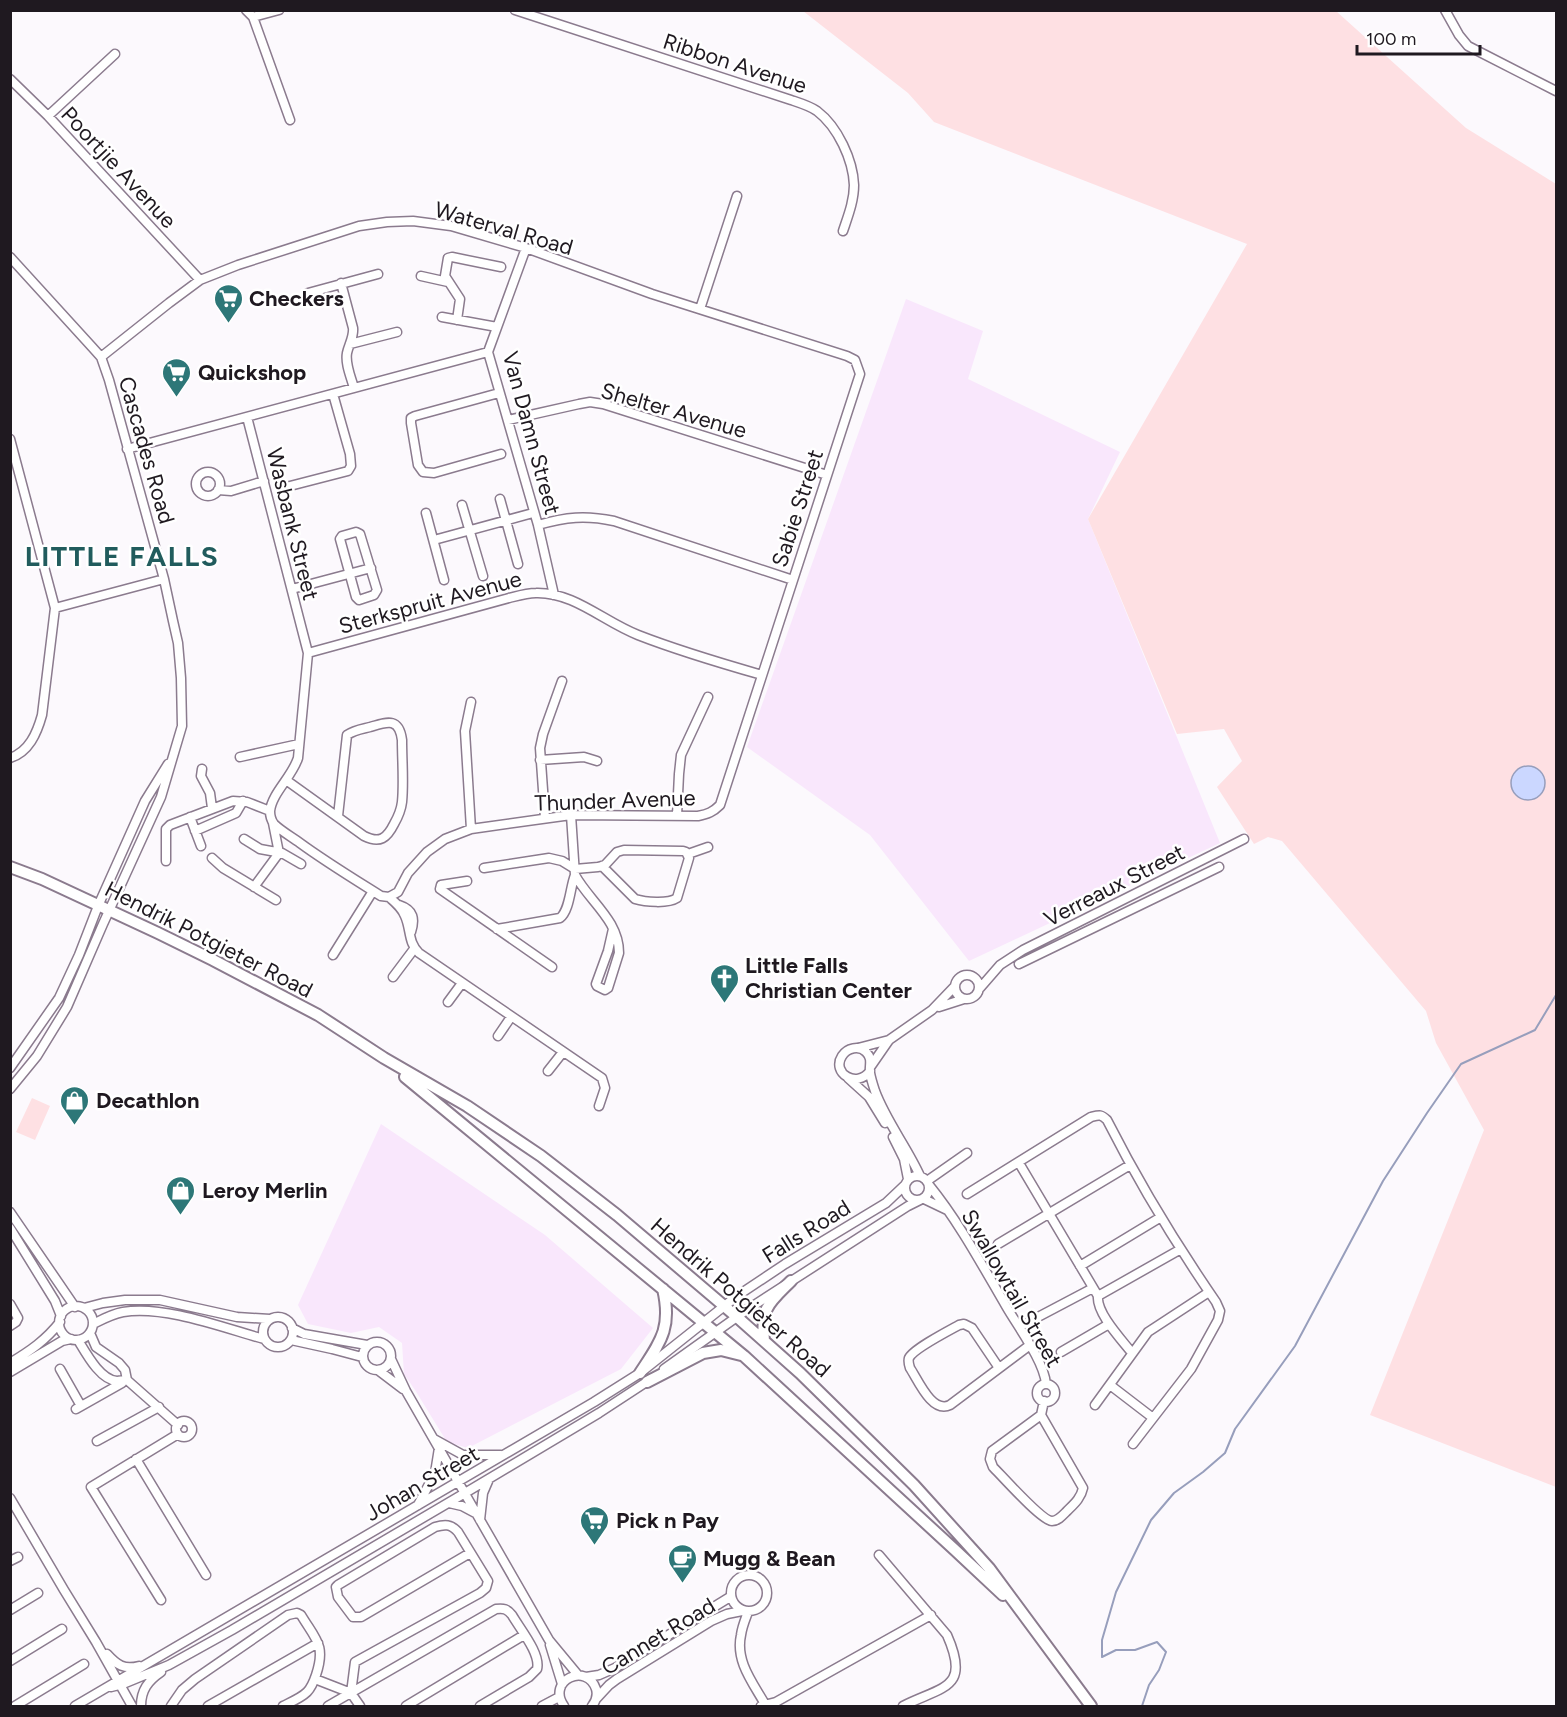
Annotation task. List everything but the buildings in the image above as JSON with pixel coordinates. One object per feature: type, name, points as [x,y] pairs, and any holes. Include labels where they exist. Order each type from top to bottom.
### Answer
[{"type":"main road","name":"Hendrik Potgieter Road","points":[[10,867],[42,879],[213,960],[318,1016],[384,1058],[467,1106],[541,1156],[617,1215],[800,1373],[914,1485],[989,1568],[1091,1707]]},
{"type":"main road","name":"Hendrik Potgieter Road","points":[[384,1058],[744,1356],[1027,1618]]},
{"type":"main road","points":[[764,1341],[763,1318],[767,1306],[791,1281]]},
{"type":"main road","points":[[644,1377],[667,1319],[663,1289]]},
{"type":"main road","points":[[644,1377],[703,1353],[721,1350],[744,1356]]},
{"type":"street","points":[[279,10],[249,14],[290,120]]},
{"type":"street","name":"Ribbon Avenue","points":[[515,10],[791,100],[817,111],[830,124],[842,143],[852,173],[854,186],[843,231]]},
{"type":"street","points":[[1445,10],[1468,46],[1557,91]]},
{"type":"street","points":[[48,116],[115,54]]},
{"type":"street","name":"Poortjie Avenue","points":[[10,79],[48,116],[200,280]]},
{"type":"street","points":[[700,309],[737,196]]},
{"type":"street","name":"Waterval Road","points":[[101,357],[200,280],[308,241],[359,226],[413,221],[451,226],[526,248],[608,279],[847,356]]},
{"type":"street","name":"Van Damn Street","points":[[526,248],[488,352],[538,525],[554,595]]},
{"type":"street","name":"Cascades Road","points":[[10,256],[101,357],[115,396],[127,449],[164,579],[178,643],[182,726],[161,797],[67,1006],[37,1056],[10,1089]]},
{"type":"street","points":[[457,320],[460,298],[448,282],[445,273],[450,257],[501,267]]},
{"type":"street","points":[[308,293],[378,274]]},
{"type":"street","points":[[421,276],[448,282]]},
{"type":"street","points":[[341,283],[354,333],[347,359],[354,388]]},
{"type":"street","points":[[442,317],[497,327]]},
{"type":"street","points":[[350,344],[397,332]]},
{"type":"street","points":[[127,449],[488,352]]},
{"type":"street","name":"Sabie Street","points":[[762,675],[860,374],[855,360],[847,356]]},
{"type":"street","points":[[500,393],[415,416],[411,418],[411,423],[418,465],[423,472],[434,473],[501,454]]},
{"type":"street","points":[[286,487],[348,471],[351,466],[350,454],[333,394]]},
{"type":"street","name":"Shelter Avenue","points":[[508,420],[590,402],[603,404],[827,475]]},
{"type":"street","name":"Wasbank Street","points":[[247,417],[308,653],[299,744],[294,770],[274,798],[270,811]]},
{"type":"street","points":[[10,439],[55,609],[42,715],[38,730],[29,745],[21,753],[12,757]]},
{"type":"street","points":[[218,490],[231,491],[264,481]]},
{"type":"street","points":[[500,499],[518,564]]},
{"type":"street","points":[[462,505],[483,576]]},
{"type":"street","points":[[426,513],[444,580]]},
{"type":"street","points":[[434,540],[533,513]]},
{"type":"street","points":[[538,525],[562,518],[576,517],[595,517],[614,521],[793,580]]},
{"type":"street","points":[[356,532],[360,534],[370,568],[377,593],[359,600],[349,574],[340,539],[342,536],[356,532]]},
{"type":"street","points":[[292,589],[370,568]]},
{"type":"street","points":[[55,609],[164,579]]},
{"type":"street","name":"Sterkspruit Avenue","points":[[308,653],[508,598],[536,593],[570,600],[641,636],[762,675]]},
{"type":"street","name":"Thunder Avenue","points":[[389,897],[398,892],[408,873],[427,852],[445,839],[471,829],[571,815],[698,816],[709,814],[720,805],[762,675]]},
{"type":"street","points":[[545,818],[540,748],[562,681]]},
{"type":"street","points":[[677,816],[681,755],[708,697]]},
{"type":"street","points":[[471,702],[465,731],[471,829]]},
{"type":"street","points":[[286,780],[372,840],[379,840],[390,833],[401,811],[402,740],[401,731],[396,725],[388,722],[352,731],[347,735],[338,816]]},
{"type":"street","points":[[240,757],[299,744]]},
{"type":"street","name":"Cascades Road","points":[[10,1068],[59,999],[145,801],[173,756]]},
{"type":"street","points":[[540,760],[584,757],[597,760]]},
{"type":"street","points":[[202,769],[201,776],[210,793],[212,808]]},
{"type":"street","points":[[195,831],[236,813],[243,801]]},
{"type":"street","points":[[166,861],[167,827],[226,802],[243,801],[270,811],[279,853],[254,887]]},
{"type":"street","points":[[571,815],[575,872],[579,882],[605,913],[613,929],[618,941],[620,953],[606,990],[597,987],[596,984],[613,929]]},
{"type":"street","points":[[190,817],[201,846]]},
{"type":"street","points":[[273,823],[325,862],[381,896],[389,897],[398,905],[406,917],[414,949],[604,1080],[605,1088],[599,1106]]},
{"type":"street","points":[[244,839],[263,851],[285,854],[301,864]]},
{"type":"street","name":"Verreaux Street","points":[[970,975],[980,974],[1000,965],[1023,950],[1244,839]]},
{"type":"street","points":[[688,854],[708,847]]},
{"type":"street","points":[[575,872],[602,866],[617,852],[624,850],[683,850],[688,854]]},
{"type":"street","points":[[602,866],[635,898],[673,901],[677,898],[688,862],[688,854]]},
{"type":"street","points":[[212,858],[223,868],[276,900]]},
{"type":"street","points":[[484,868],[549,858],[562,861],[575,872]]},
{"type":"street","points":[[1019,964],[1219,867]]},
{"type":"street","points":[[497,929],[560,918],[566,912],[575,872]]},
{"type":"street","points":[[467,881],[441,885],[440,889],[552,968]]},
{"type":"street","points":[[333,955],[373,891]]},
{"type":"street","points":[[393,977],[414,949]]},
{"type":"street","name":"Verreaux Street","points":[[980,988],[1000,965]]},
{"type":"street","points":[[848,1078],[858,1079],[867,1075],[890,1040],[932,1010],[955,986],[958,979],[970,975],[977,980],[980,988],[974,998],[932,1010]]},
{"type":"street","points":[[448,1002],[462,983]]},
{"type":"street","points":[[955,986],[956,993],[964,999]]},
{"type":"street","points":[[498,1036],[512,1017]]},
{"type":"street","points":[[890,1040],[847,1051],[840,1059],[841,1070],[869,1097],[904,1158],[907,1182],[905,1191],[909,1198],[916,1201],[929,1193],[926,1180]]},
{"type":"street","points":[[858,1048],[866,1052],[871,1061],[870,1068]]},
{"type":"street","points":[[548,1071],[563,1052]]},
{"type":"street","name":"Swallowtail Street","points":[[870,1068],[875,1091],[886,1113],[1043,1369],[1046,1384],[1040,1386],[1037,1391],[1038,1396],[1044,1401],[1041,1415]]},
{"type":"street","points":[[967,1194],[1091,1117],[1099,1115],[1107,1120],[1130,1165],[1220,1311],[1218,1320],[1191,1369],[1133,1444]]},
{"type":"street","points":[[907,1182],[912,1177],[926,1180],[967,1153]]},
{"type":"street","points":[[1019,1163],[1098,1296],[1097,1303],[1109,1324],[1132,1353]]},
{"type":"street","points":[[998,1245],[1130,1165]]},
{"type":"street","name":"Falls Road","points":[[703,1322],[784,1264],[886,1203],[907,1182]]},
{"type":"street","name":"Swallowtail Street","points":[[922,1199],[947,1210]]},
{"type":"street","name":"Falls Road","points":[[714,1331],[922,1199]]},
{"type":"street","points":[[10,1212],[80,1307],[91,1315],[96,1347],[119,1363],[125,1370],[127,1380],[178,1425]]},
{"type":"street","points":[[1080,1266],[1161,1217]]},
{"type":"street","points":[[848,1226],[856,1239]]},
{"type":"street","points":[[10,1228],[55,1301],[64,1335],[74,1339],[102,1374],[115,1381],[127,1380]]},
{"type":"street","points":[[1098,1296],[1181,1248]]},
{"type":"street","points":[[1019,1328],[1093,1288]]},
{"type":"street","points":[[1095,1405],[1148,1332],[1209,1292]]},
{"type":"street","points":[[10,1363],[34,1349],[50,1335],[66,1310],[125,1300],[160,1300],[237,1317],[270,1319],[279,1317],[287,1320],[292,1328],[304,1334],[367,1345],[375,1341],[384,1343],[390,1350],[391,1359],[406,1391],[549,1640],[582,1676],[595,1686],[594,1704]]},
{"type":"street","points":[[10,1304],[18,1318],[10,1326]]},
{"type":"street","points":[[10,1372],[62,1341],[87,1337],[92,1329],[111,1315],[125,1312],[158,1312],[192,1319],[264,1339],[271,1345],[279,1347],[288,1344],[291,1340],[292,1328]]},
{"type":"street","points":[[264,1339],[264,1326],[270,1319]]},
{"type":"street","name":"Johan Street","points":[[118,1683],[504,1455],[644,1377],[703,1322]]},
{"type":"street","points":[[999,1368],[972,1328],[964,1324],[918,1349],[909,1357],[909,1368],[930,1400],[940,1407],[946,1407],[950,1405],[999,1368],[1029,1345]]},
{"type":"street","points":[[1061,1352],[1109,1324]]},
{"type":"street","name":"Johan Street","points":[[141,1707],[144,1688],[158,1674],[177,1661],[449,1503],[714,1331]]},
{"type":"street","points":[[291,1340],[362,1357]]},
{"type":"street","points":[[367,1345],[362,1357],[366,1365],[378,1370],[406,1391]]},
{"type":"street","points":[[378,1370],[386,1366],[391,1359]]},
{"type":"street","points":[[60,1369],[78,1408],[127,1380]]},
{"type":"street","points":[[1110,1385],[1154,1418]]},
{"type":"street","points":[[97,1441],[159,1407]]},
{"type":"street","points":[[1041,1415],[1083,1488],[1080,1498],[1055,1521],[1045,1519],[993,1467],[990,1460],[992,1451],[1041,1415]]},
{"type":"street","points":[[187,1422],[191,1425],[192,1430],[188,1436],[183,1437],[176,1430],[178,1425],[187,1422]]},
{"type":"street","points":[[161,1600],[91,1486],[178,1434]]},
{"type":"street","points":[[434,1439],[463,1455],[504,1455]]},
{"type":"street","points":[[418,1506],[435,1473],[439,1448]]},
{"type":"street","points":[[136,1459],[206,1575]]},
{"type":"street","points":[[479,1517],[489,1478]]},
{"type":"street","points":[[10,1498],[134,1707]]},
{"type":"street","points":[[449,1503],[462,1506],[479,1517]]},
{"type":"street","points":[[351,1693],[355,1662],[486,1588],[488,1581],[486,1576],[453,1526],[441,1525],[336,1587],[336,1592],[353,1617],[361,1617],[470,1552]]},
{"type":"street","points":[[879,1555],[946,1635],[957,1667],[956,1675],[948,1684],[903,1707]]},
{"type":"street","points":[[750,1575],[760,1579],[766,1587],[767,1597],[758,1610],[745,1611],[735,1606],[730,1597],[730,1589],[740,1577],[750,1575]]},
{"type":"street","points":[[62,1584],[68,1590],[106,1653],[118,1683]]},
{"type":"street","points":[[10,1610],[38,1593]]},
{"type":"street","name":"Cannet Road","points":[[562,1684],[569,1678],[599,1675],[615,1668],[730,1597]]},
{"type":"street","points":[[328,1707],[496,1609],[503,1608],[508,1610],[538,1658],[537,1669],[529,1677],[480,1707]]},
{"type":"street","points":[[745,1611],[740,1636],[740,1653],[743,1666],[764,1706],[776,1702],[931,1615]]},
{"type":"street","name":"Cannet Road","points":[[594,1704],[609,1685],[617,1679],[711,1621],[727,1614],[745,1611]]},
{"type":"street","points":[[171,1707],[182,1690],[195,1679],[294,1612],[301,1615],[318,1643],[321,1656],[313,1685],[307,1693],[283,1707]]},
{"type":"street","points":[[10,1660],[62,1629]]},
{"type":"street","points":[[406,1707],[524,1635]]},
{"type":"street","points":[[549,1640],[562,1684],[559,1697],[564,1707]]},
{"type":"street","points":[[208,1707],[318,1643]]},
{"type":"street","name":"Johan Street","points":[[106,1653],[116,1663],[126,1668],[151,1662]]},
{"type":"street","name":"Johan Street","points":[[118,1683],[177,1661]]},
{"type":"street","points":[[10,1700],[14,1707],[84,1665]]},
{"type":"street","points":[[315,1679],[351,1693],[360,1707]]},
{"type":"street","points":[[75,1707],[118,1683]]},
{"type":"street","points":[[542,1707],[559,1697]]},
{"type":"shaded area","points":[[803,11],[1336,11],[1466,128],[1556,184],[1556,1487],[1370,1415],[1484,1130],[1436,1043],[1426,1011],[1282,841],[1268,837],[1254,844],[1217,787],[1242,761],[1224,729],[1177,734],[1088,519],[1247,244],[934,122],[908,93]]},
{"type":"shaded area","points":[[906,299],[983,331],[968,379],[1120,452],[1088,519],[1220,843],[969,961],[870,835],[747,747]]},
{"type":"shaded area","points":[[32,1098],[50,1106],[35,1140],[16,1132]]},
{"type":"shaded area","points":[[381,1124],[545,1235],[653,1328],[621,1369],[468,1448],[447,1442],[404,1374],[402,1343],[379,1327],[351,1333],[308,1324],[298,1305]]},
{"type":"water","points":[[1528,766],[1540,771],[1545,783],[1540,795],[1528,800],[1516,795],[1511,783],[1516,771]]},
{"type":"waterway","points":[[1142,1706],[1149,1685],[1159,1670],[1166,1652],[1157,1642],[1135,1650],[1116,1650],[1102,1657],[1102,1640],[1116,1592],[1151,1520],[1174,1493],[1225,1453],[1235,1429],[1295,1346],[1383,1181],[1461,1064],[1535,1030],[1556,995]]},
{"type":"place","name":"Checkers","points":[[228,324]]},
{"type":"place","name":"Quickshop","points":[[177,398]]},
{"type":"place","name":"Little Falls Christian Center","points":[[724,1004]]},
{"type":"place","name":"Decathlon","points":[[75,1126]]},
{"type":"place","name":"Leroy Merlin","points":[[181,1216]]},
{"type":"place","name":"Pick n Pay","points":[[595,1546]]},
{"type":"place","name":"Mugg & Bean","points":[[682,1584]]},
{"type":"district","name":"LITTLE FALLS","points":[[122,556]]}]
